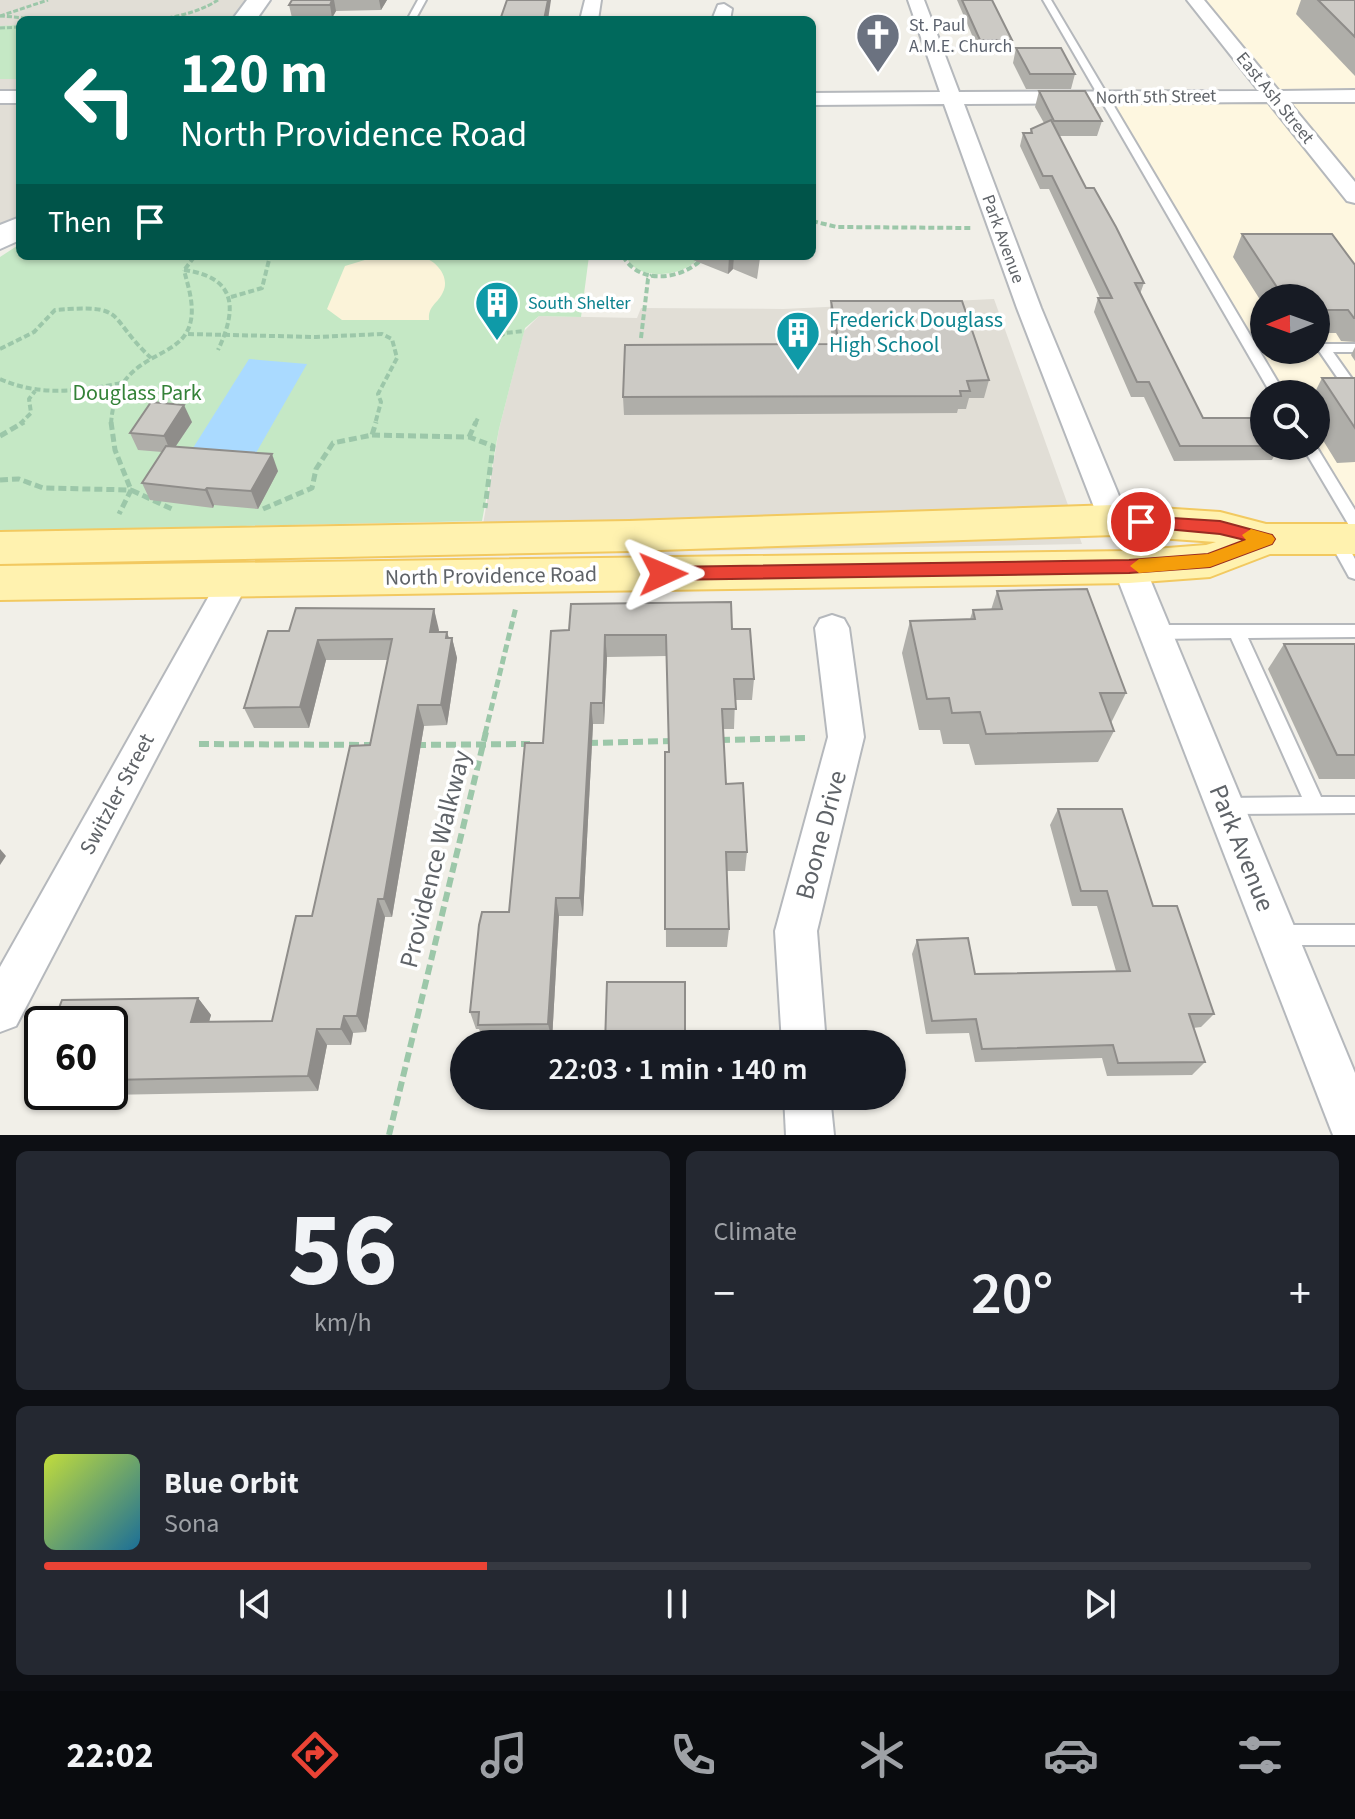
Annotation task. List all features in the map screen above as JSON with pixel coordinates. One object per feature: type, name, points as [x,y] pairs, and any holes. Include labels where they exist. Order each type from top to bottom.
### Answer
[{"type":"main road","name":"North Providence Road","points":[[0,548],[629,536],[1114,520],[1220,527],[1266,539],[1350,543]]},
{"type":"main road","points":[[960,569],[1074,551],[1110,538],[1114,520]]},
{"type":"main road","points":[[1129,567],[1170,539],[1220,527]]},
{"type":"main road","name":"North Providence Road","points":[[0,583],[1129,567],[1210,561],[1266,539]]},
{"type":"street","name":"Park Avenue","points":[[916,0],[1000,228],[1114,520]]},
{"type":"street","name":"East Ash Street","points":[[1195,0],[1355,196]]},
{"type":"street","name":"North 5th Street","points":[[816,99],[1355,96]]},
{"type":"street","name":"Park Avenue","points":[[1129,567],[1355,1130]]},
{"type":"street","name":"Switzler Street","points":[[0,1010],[234,579]]},
{"type":"street","name":"Boone Drive","points":[[803,1030],[796,931],[846,737],[832,628]]},
{"type":"street","points":[[808,1110],[810,1135]]},
{"type":"lane","points":[[1047,0],[1270,380]]},
{"type":"lane","points":[[1355,348],[1324,348],[1355,393]]},
{"type":"lane","points":[[1315,460],[1350,543]]},
{"type":"lane","points":[[1155,632],[1355,631]]},
{"type":"lane","points":[[1237,632],[1315,805]]},
{"type":"lane","points":[[1225,806],[1355,805]]},
{"type":"lane","points":[[1277,935],[1355,935]]},
{"type":"path","points":[[0,16],[48,0]]},
{"type":"path","points":[[186,16],[212,9],[218,0]]},
{"type":"path","points":[[816,222],[837,227],[1000,228]]},
{"type":"path","points":[[184,270],[192,260]]},
{"type":"path","points":[[231,297],[262,288],[269,260]]},
{"type":"path","points":[[626,260],[633,269],[666,278],[684,273],[701,260]]},
{"type":"path","points":[[184,270],[202,270],[227,289],[231,297],[231,323],[218,350]]},
{"type":"path","points":[[131,490],[113,445],[112,401],[128,373],[178,344],[188,334],[193,312],[184,270]]},
{"type":"path","points":[[641,338],[648,279],[652,275]]},
{"type":"path","points":[[0,349],[34,332],[55,310],[98,308],[120,318],[135,343],[151,358]]},
{"type":"path","points":[[499,337],[505,333],[524,331]]},
{"type":"path","points":[[188,334],[316,337],[382,334],[392,339],[397,358],[378,394],[381,402],[372,435]]},
{"type":"path","points":[[0,379],[36,390],[78,390],[122,383]]},
{"type":"path","points":[[0,436],[27,420],[31,413],[29,399],[36,390]]},
{"type":"path","points":[[469,437],[478,418]]},
{"type":"path","points":[[258,511],[312,488],[316,469],[333,443],[372,435],[469,437],[493,446],[482,521]]},
{"type":"path","points":[[0,480],[19,479],[43,488],[131,490],[181,512]]},
{"type":"path","name":"Providence Walkway","points":[[389,1135],[520,592]]},
{"type":"path","points":[[704,740],[846,737]]},
{"type":"path","points":[[578,743],[688,740]]},
{"type":"path","points":[[199,744],[388,745]]},
{"type":"path","points":[[404,745],[546,744]]},
{"type":"shaded area","points":[[0,0],[259,0],[247,16],[16,16],[16,229],[0,239]]},
{"type":"shaded area","points":[[1195,0],[1355,0],[1355,523],[1323,460],[1330,460],[1330,380],[1270,380],[1260,364],[1330,364],[1330,284],[1250,284],[1250,347],[1103,98],[1272,95]]},
{"type":"shaded area","name":"Frederick Douglass High School","points":[[994,299],[1082,544],[478,555],[499,429],[524,331],[539,316],[637,318],[641,308],[783,309]]},
{"type":"green space","points":[[16,25],[16,79],[0,79],[0,26]]},
{"type":"green space","name":"Douglass Park","points":[[16,247],[16,260],[588,260],[581,317],[539,316],[525,328],[499,429],[482,521],[0,531],[0,257]]},
{"type":"green space","points":[[628,260],[697,260],[681,270],[659,274],[639,270]]},
{"type":"sand","points":[[365,260],[429,260],[444,276],[445,287],[430,311],[429,320],[342,320],[327,309],[345,266]]},
{"type":"water","points":[[249,359],[307,364],[256,453],[193,448]]},
{"type":"building","points":[[292,0],[332,0],[330,5],[289,5]]},
{"type":"building","points":[[507,0],[548,0],[545,16],[501,16]]},
{"type":"building","points":[[962,0],[992,0],[1012,40],[980,40]]},
{"type":"building","points":[[1318,0],[1355,0],[1355,37]]},
{"type":"building","points":[[1016,48],[1061,48],[1075,74],[1030,74]]},
{"type":"building","points":[[1039,91],[1085,91],[1102,121],[1054,121]]},
{"type":"building","points":[[1051,120],[1086,188],[1094,188],[1144,283],[1135,283],[1203,418],[1250,418],[1250,446],[1180,446],[1149,382],[1137,382],[1098,298],[1112,298],[1052,176],[1043,176],[1023,133],[1032,133],[1031,129]]},
{"type":"building","points":[[1242,234],[1332,234],[1355,265],[1355,318],[1348,310],[1330,310],[1330,284],[1275,284]]},
{"type":"building","name":"Frederick Douglass High School","points":[[831,301],[962,301],[989,380],[967,381],[970,391],[960,391],[961,396],[623,397],[625,345],[839,344]]},
{"type":"building","points":[[1355,378],[1355,428],[1330,390],[1330,380],[1323,380]]},
{"type":"building","points":[[151,402],[184,405],[164,436],[130,433]]},
{"type":"building","points":[[166,446],[272,454],[251,491],[142,483]]},
{"type":"building","points":[[1087,589],[1126,693],[1100,693],[1114,731],[986,734],[980,712],[952,713],[949,698],[927,699],[910,621],[975,619],[973,610],[1002,609],[997,591]]},
{"type":"building","points":[[731,602],[732,629],[750,629],[754,679],[734,679],[736,709],[722,709],[726,784],[743,783],[747,852],[726,852],[729,929],[665,929],[665,752],[669,752],[666,635],[605,635],[603,703],[591,703],[580,898],[556,898],[548,1024],[478,1025],[479,1012],[470,1012],[479,925],[482,912],[509,912],[525,743],[543,743],[551,631],[569,630],[571,604]]},
{"type":"building","points":[[296,608],[434,609],[430,632],[447,632],[446,638],[452,638],[441,705],[418,705],[384,899],[378,899],[357,1016],[344,1016],[341,1029],[317,1029],[308,1076],[128,1080],[128,1006],[60,1006],[62,1000],[198,998],[191,1022],[272,1021],[296,916],[312,916],[350,746],[370,745],[392,639],[318,640],[300,707],[244,708],[268,631],[289,631]]},
{"type":"building","points":[[1284,644],[1355,644],[1355,755],[1337,755]]},
{"type":"building","points":[[1058,809],[1122,809],[1153,906],[1177,906],[1214,1014],[1189,1014],[1205,1062],[1118,1063],[1113,1045],[982,1049],[976,1019],[932,1021],[917,940],[968,938],[975,974],[1130,971],[1107,891],[1081,891]]},
{"type":"building","points":[[607,982],[685,982],[685,1030],[605,1030]]},
{"type":"slow traffic","points":[[1139,566],[1210,561],[1266,539],[1251,535]]},
{"type":"place","name":"St. Paul A.M.E. Church","points":[[878,74]]},
{"type":"place","name":"South Shelter","points":[[497,342]]},
{"type":"place","name":"Frederick Douglass High School","points":[[798,372]]},
{"type":"route","points":[[663,574],[1129,567],[1210,561],[1266,539],[1220,527],[1141,522]]}]
